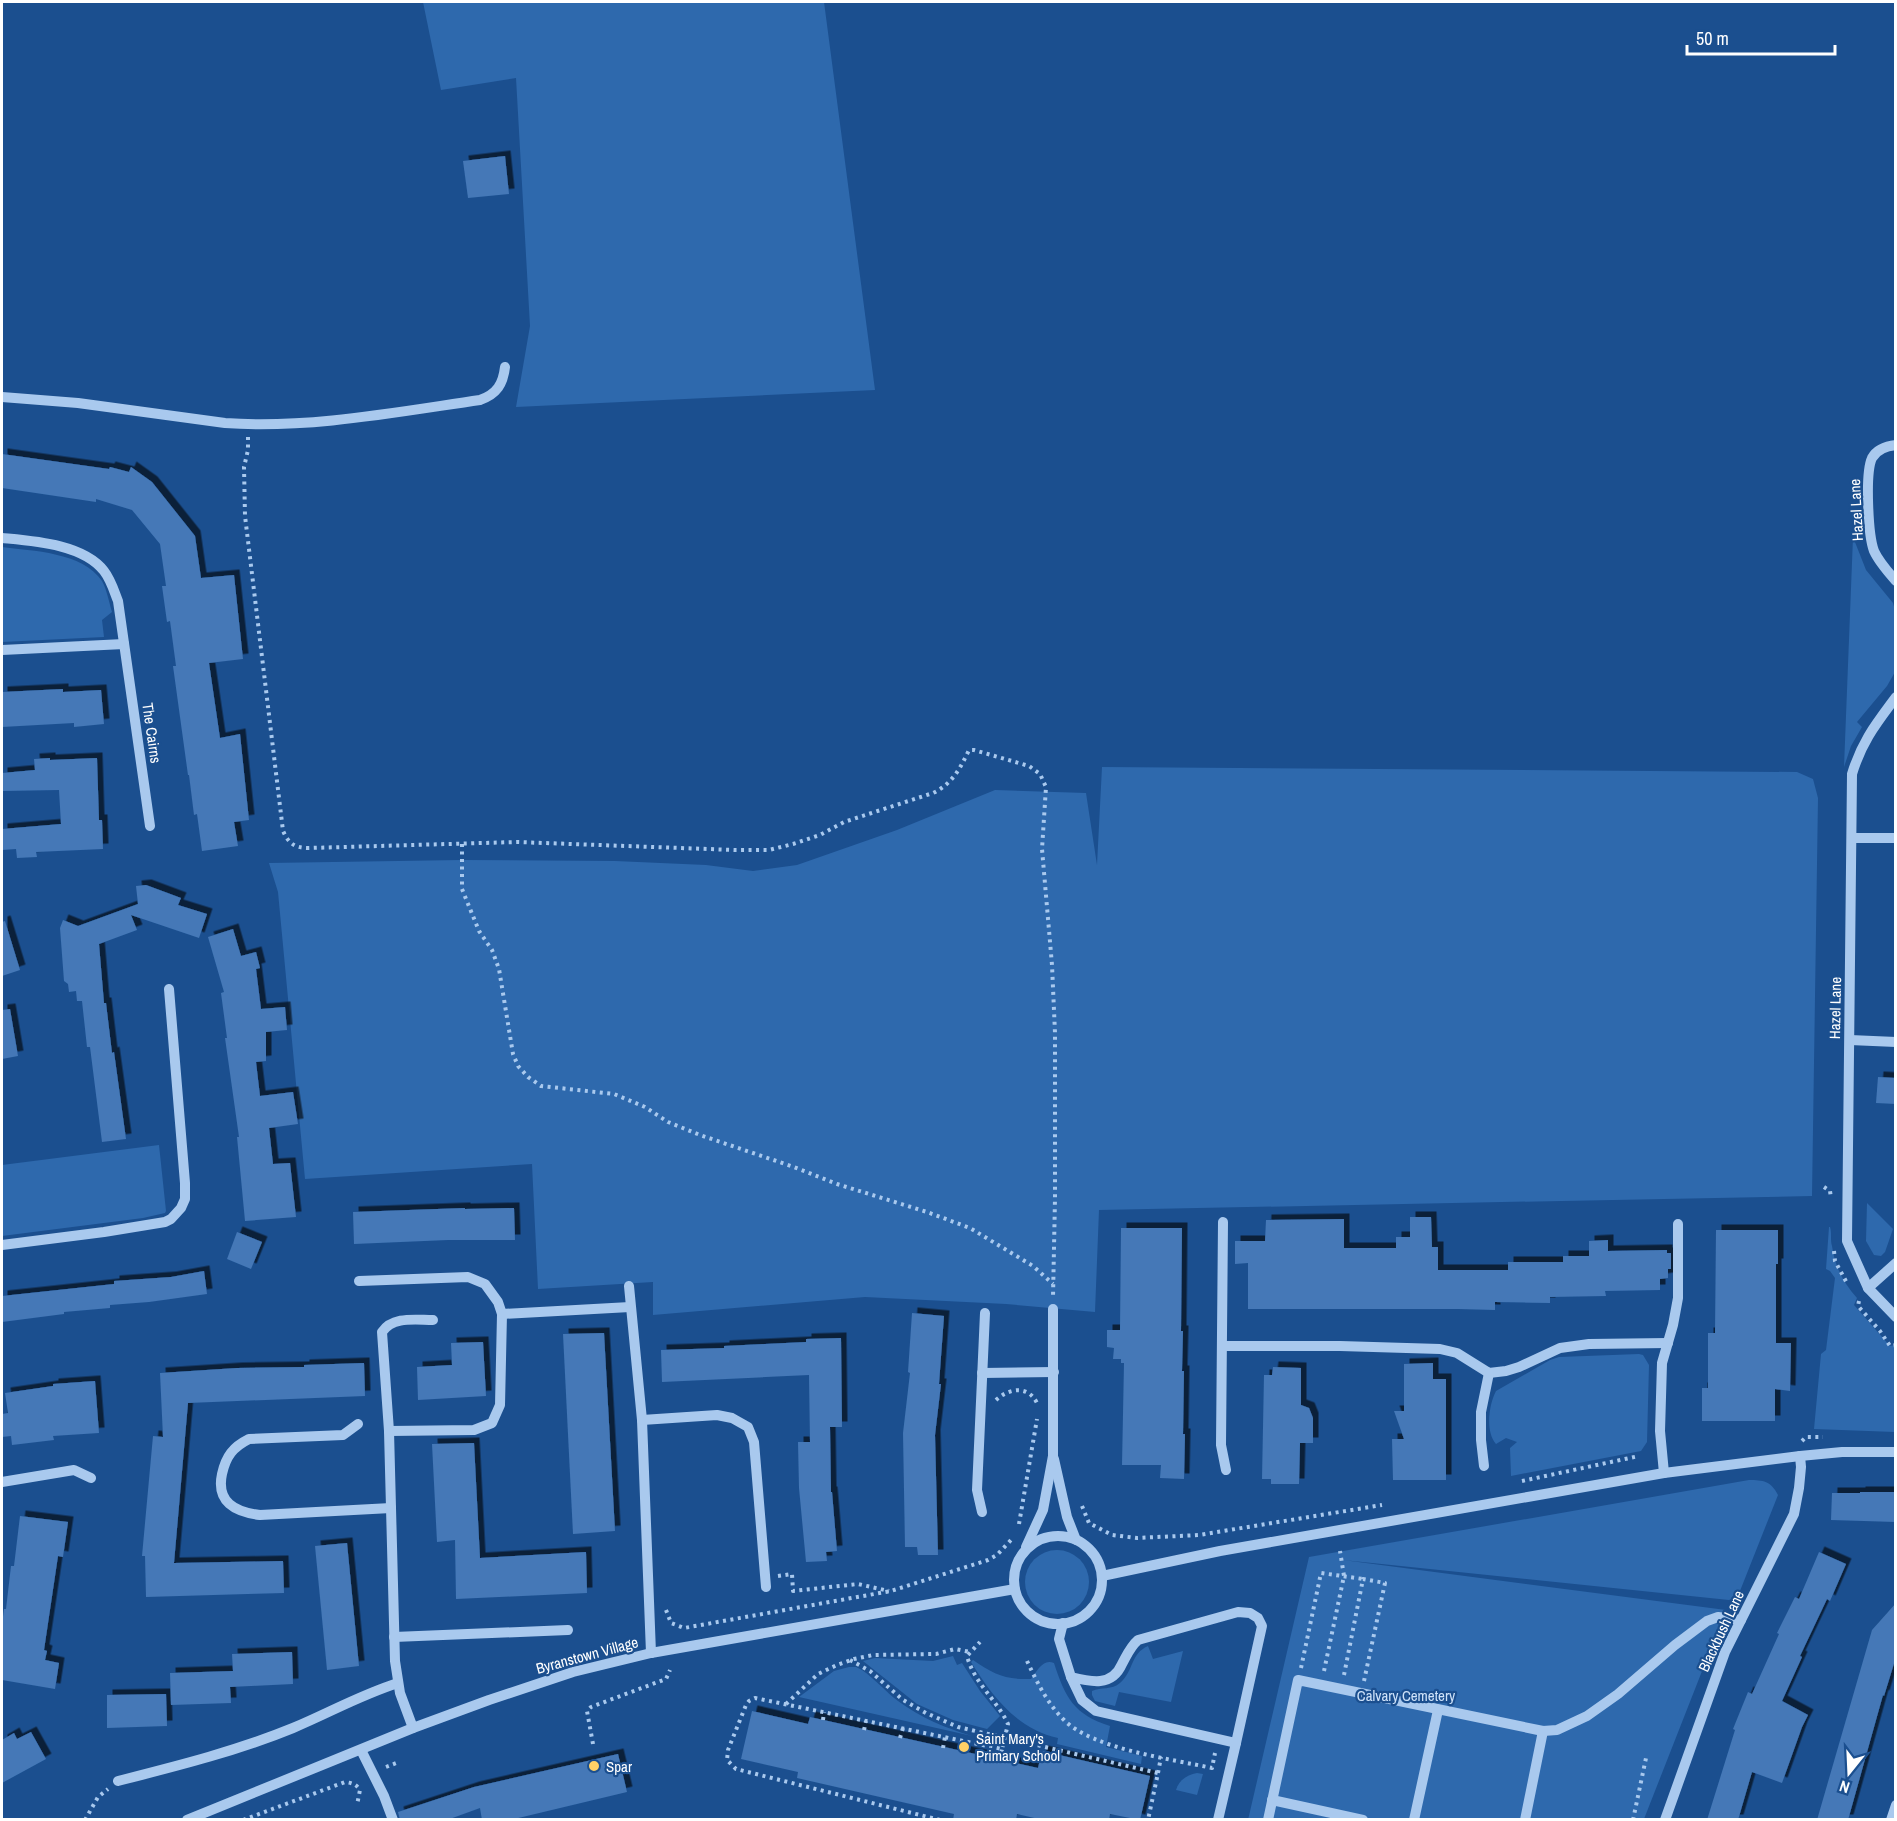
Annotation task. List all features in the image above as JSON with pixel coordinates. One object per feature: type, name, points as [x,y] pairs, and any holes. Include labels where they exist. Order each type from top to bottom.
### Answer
[{"type":"street","points":[[2,397],[78,403],[247,424],[304,422],[480,400],[490,396],[499,387],[505,367]]},
{"type":"street","name":"Hazel Lane","points":[[1896,446],[1880,449],[1873,456],[1869,467],[1869,526],[1872,544],[1879,561],[1896,581]]},
{"type":"street","name":"The Cairns","points":[[2,538],[45,543],[69,549],[90,558],[103,569],[110,580],[118,601],[150,826]]},
{"type":"street","points":[[2,650],[124,644]]},
{"type":"street","name":"Hazel Lane","points":[[1896,697],[1868,734],[1858,753],[1852,774],[1847,1241],[1868,1288],[1896,1317]]},
{"type":"street","points":[[1852,838],[1896,838]]},
{"type":"street","points":[[2,1245],[165,1222],[178,1213],[185,1199],[185,1183],[169,989]]},
{"type":"street","points":[[1850,1040],[1896,1042]]},
{"type":"street","points":[[1223,1222],[1221,1445],[1226,1470]]},
{"type":"street","points":[[1664,1473],[1660,1431],[1662,1363],[1678,1298],[1678,1224]]},
{"type":"street","points":[[1868,1288],[1896,1263]]},
{"type":"street","points":[[359,1281],[468,1277],[485,1284],[498,1302],[502,1314],[500,1405],[492,1423],[474,1431],[389,1431]]},
{"type":"street","points":[[629,1286],[642,1420],[651,1653]]},
{"type":"street","points":[[502,1314],[630,1307]]},
{"type":"street","points":[[1022,1554],[1033,1544],[1046,1538],[1061,1536],[1076,1540],[1086,1546],[1094,1554],[1102,1576],[1101,1589],[1096,1602],[1088,1612],[1076,1620],[1050,1623],[1038,1619],[1024,1606],[1015,1589],[1014,1577],[1017,1565],[1022,1554],[1043,1510],[1053,1456],[1053,1309]]},
{"type":"street","points":[[982,1512],[976,1490],[985,1313]]},
{"type":"street","points":[[413,1728],[400,1694],[395,1661],[389,1431],[382,1332],[387,1325],[401,1320],[434,1320]]},
{"type":"street","points":[[1223,1346],[1440,1349],[1457,1353],[1489,1373],[1519,1367],[1560,1348],[1589,1344],[1668,1343]]},
{"type":"street","points":[[982,1373],[1054,1372]]},
{"type":"street","points":[[1484,1466],[1481,1412],[1489,1373]]},
{"type":"street","points":[[642,1420],[717,1415],[732,1418],[748,1427],[754,1442],[766,1582]]},
{"type":"street","points":[[358,1424],[343,1435],[249,1438],[237,1445],[226,1458],[220,1489],[234,1508],[248,1514],[391,1508]]},
{"type":"street","points":[[1102,1576],[1220,1551],[1664,1473],[1842,1452],[1896,1452]]},
{"type":"street","points":[[1053,1456],[1067,1517],[1076,1540]]},
{"type":"street","name":"Blackbush Lane","points":[[1665,1820],[1725,1652],[1794,1514],[1801,1469],[1800,1456]]},
{"type":"street","points":[[2,1482],[74,1470],[91,1478]]},
{"type":"street","name":"Byranstown Village","points":[[187,1820],[413,1728],[573,1672],[651,1653],[1015,1589]]},
{"type":"street","points":[[1071,1677],[1087,1681],[1104,1681],[1114,1676],[1120,1669],[1125,1656],[1138,1640],[1238,1612],[1250,1613],[1258,1618],[1262,1626],[1218,1820]]},
{"type":"street","points":[[1268,1820],[1298,1680],[1543,1731],[1557,1730],[1587,1716],[1618,1694],[1707,1621],[1718,1617],[1741,1620]]},
{"type":"street","points":[[1063,1623],[1059,1639],[1071,1677],[1082,1700],[1096,1712],[1236,1743]]},
{"type":"street","points":[[394,1637],[568,1630]]},
{"type":"street","points":[[118,1781],[234,1749],[294,1727],[342,1704],[398,1683]]},
{"type":"street","points":[[1414,1820],[1438,1710]]},
{"type":"street","points":[[1525,1820],[1543,1731]]},
{"type":"street","points":[[361,1750],[393,1820]]},
{"type":"street","points":[[1272,1800],[1363,1820]]},
{"type":"street","points":[[1891,1820],[1896,1805]]},
{"type":"path","points":[[247,424],[248,450],[244,467],[245,516],[283,831],[287,840],[297,847],[517,842],[769,850],[819,835],[844,822],[943,788],[957,773],[969,750],[1029,766],[1040,774],[1046,787],[1042,849],[1055,1033],[1053,1309]]},
{"type":"path","points":[[462,844],[462,889],[479,931],[492,950],[499,969],[513,1054],[518,1066],[528,1077],[541,1086],[614,1094],[645,1107],[668,1122],[700,1135],[970,1228],[1033,1266],[1054,1284]]},
{"type":"path","points":[[994,1410],[996,1400],[1000,1396],[1021,1390],[1029,1393],[1036,1400],[1038,1408]]},
{"type":"path","points":[[1018,1528],[1037,1415]]},
{"type":"path","points":[[1518,1482],[1639,1456]]},
{"type":"path","points":[[1080,1498],[1089,1523],[1112,1535],[1137,1538],[1199,1535],[1386,1504]]},
{"type":"path","points":[[665,1605],[671,1623],[684,1628],[891,1591],[988,1560],[1006,1547],[1014,1534]]},
{"type":"path","points":[[1321,1686],[1344,1576],[1340,1551]]},
{"type":"path","points":[[1298,1680],[1321,1573],[1385,1583],[1361,1694]]},
{"type":"path","points":[[766,1582],[792,1574],[793,1591],[858,1584],[891,1591]]},
{"type":"path","points":[[1341,1690],[1363,1579]]},
{"type":"path","points":[[980,1642],[967,1656],[982,1686],[1003,1713],[1008,1724],[1000,1760]]},
{"type":"path","points":[[786,1704],[818,1674],[850,1660],[873,1655],[936,1654],[955,1649],[970,1652]]},
{"type":"path","points":[[850,1660],[870,1671],[903,1700],[958,1727],[1158,1773]]},
{"type":"path","points":[[1027,1661],[1053,1708],[1072,1727],[1102,1743],[1212,1768],[1217,1739]]},
{"type":"path","points":[[593,1744],[587,1711],[591,1707],[666,1679],[670,1670]]},
{"type":"path","points":[[940,1820],[735,1768],[728,1760],[728,1750],[749,1701],[755,1698],[1002,1749]]},
{"type":"path","points":[[823,1720],[824,1712]]},
{"type":"path","points":[[864,1730],[866,1720]]},
{"type":"path","points":[[900,1738],[903,1728]]},
{"type":"path","points":[[943,1748],[945,1737]]},
{"type":"path","points":[[1148,1820],[1161,1757]]},
{"type":"path","points":[[1633,1820],[1646,1758]]},
{"type":"path","points":[[85,1820],[98,1797],[118,1781]]},
{"type":"path","points":[[243,1820],[345,1782],[358,1786],[360,1790],[357,1805]]},
{"type":"green space","points":[[423,2],[824,2],[875,390],[516,407],[530,326],[516,78],[441,90]]},
{"type":"green space","points":[[1853,537],[1866,570],[1893,603],[1895,672],[1887,686],[1857,722],[1862,727],[1851,746],[1844,767]]},
{"type":"green space","points":[[2,547],[56,555],[83,564],[93,571],[104,585],[112,612],[102,620],[104,637],[2,642]]},
{"type":"green space","points":[[1102,767],[1797,772],[1813,779],[1818,798],[1812,1196],[1099,1210],[1095,1312],[1006,1304],[865,1297],[653,1315],[653,1282],[538,1289],[532,1164],[305,1179],[278,892],[269,863],[461,860],[615,861],[706,865],[753,871],[797,865],[897,830],[995,790],[1086,793],[1097,865]]},
{"type":"green space","points":[[159,1145],[165,1213],[143,1218],[2,1236],[2,1165]]},
{"type":"green space","points":[[1867,1203],[1893,1229],[1885,1252],[1881,1256],[1874,1255],[1866,1241]]},
{"type":"green space","points":[[1829,1227],[1833,1254],[1838,1267],[1857,1298],[1854,1305],[1890,1346],[1895,1345],[1895,1432],[1814,1429],[1821,1354],[1826,1350],[1835,1278],[1826,1269]]},
{"type":"green space","points":[[1643,1355],[1649,1365],[1647,1442],[1641,1451],[1511,1476],[1510,1448],[1517,1442],[1506,1438],[1496,1444],[1490,1432],[1490,1410],[1496,1391],[1559,1357]]},
{"type":"green space","name":"Calvary Cemetery","points":[[1749,1480],[1766,1482],[1778,1495],[1738,1596],[1729,1600],[1343,1560],[1726,1610],[1644,1819],[1248,1820],[1309,1557]]},
{"type":"green space","points":[[1051,1550],[1063,1550],[1080,1559],[1087,1570],[1089,1582],[1087,1594],[1080,1605],[1063,1614],[1051,1614],[1039,1609],[1030,1600],[1025,1588],[1025,1576],[1030,1564],[1039,1555]]},
{"type":"green space","points":[[1148,1646],[1153,1659],[1183,1651],[1171,1702],[1119,1692],[1115,1706],[1095,1701],[1092,1691],[1114,1687],[1120,1683],[1138,1653]]},
{"type":"green space","points":[[953,1656],[957,1665],[962,1663],[1000,1716],[987,1729],[953,1720],[917,1704],[863,1661],[875,1658],[933,1661]]},
{"type":"green space","points":[[973,1660],[1000,1675],[1022,1679],[1031,1679],[1047,1662],[1054,1663],[1062,1686],[1079,1710],[1098,1722],[1110,1726],[1106,1747],[1142,1756],[1141,1764],[1057,1744],[1058,1738],[1030,1727],[997,1699],[971,1662]]},
{"type":"green space","points":[[849,1667],[862,1670],[898,1701],[916,1713],[972,1736],[799,1697],[834,1671]]},
{"type":"green space","points":[[1197,1773],[1203,1774],[1197,1795],[1176,1790],[1184,1778]]},
{"type":"building","points":[[505,156],[509,194],[468,198],[463,161]]},
{"type":"building","points":[[2,454],[109,469],[110,467],[129,472],[131,467],[152,482],[195,536],[201,578],[234,575],[243,659],[209,663],[220,738],[240,734],[249,820],[234,822],[238,846],[202,851],[188,775],[173,666],[176,666],[170,621],[167,622],[162,586],[166,586],[160,544],[132,510],[96,499],[96,502],[2,488]]},
{"type":"building","points":[[63,689],[63,692],[101,690],[104,724],[74,727],[74,723],[2,727],[2,692]]},
{"type":"building","points":[[50,758],[50,760],[97,758],[99,820],[102,820],[103,849],[36,852],[37,857],[17,858],[16,849],[2,850],[2,829],[61,824],[59,790],[2,791],[2,773],[35,770],[34,759]]},
{"type":"building","points":[[146,885],[181,898],[178,905],[207,914],[199,938],[131,915],[137,930],[99,944],[104,1003],[106,1003],[112,1053],[114,1052],[126,1139],[102,1142],[82,1001],[77,1001],[76,991],[69,992],[68,984],[64,981],[60,928],[63,920],[78,926],[138,904],[136,886]]},
{"type":"building","points":[[5,921],[20,970],[2,976],[2,922]]},
{"type":"building","points":[[233,929],[241,956],[256,952],[260,968],[256,969],[261,1009],[285,1007],[287,1030],[266,1032],[266,1061],[256,1062],[260,1096],[293,1092],[298,1124],[269,1128],[273,1164],[290,1163],[296,1217],[245,1221],[237,1137],[239,1137],[225,1038],[227,1038],[221,993],[224,992],[208,937]]},
{"type":"building","points":[[10,1009],[18,1056],[2,1059],[2,1010]]},
{"type":"building","points":[[1878,1077],[1896,1078],[1896,1104],[1876,1103]]},
{"type":"building","points":[[514,1208],[515,1240],[354,1244],[353,1212]]},
{"type":"building","points":[[1410,1217],[1431,1217],[1432,1247],[1438,1247],[1438,1270],[1508,1270],[1508,1262],[1563,1262],[1563,1256],[1589,1256],[1589,1241],[1608,1240],[1608,1251],[1667,1250],[1667,1253],[1671,1253],[1671,1269],[1668,1269],[1668,1278],[1660,1279],[1660,1290],[1605,1291],[1606,1296],[1550,1297],[1550,1303],[1495,1302],[1495,1310],[1248,1309],[1248,1263],[1235,1264],[1235,1241],[1265,1241],[1266,1220],[1344,1219],[1344,1248],[1396,1248],[1396,1237],[1410,1237]]},
{"type":"building","points":[[1121,1228],[1182,1228],[1181,1331],[1183,1331],[1182,1371],[1184,1371],[1184,1479],[1160,1478],[1161,1465],[1122,1465],[1124,1363],[1121,1363],[1121,1359],[1113,1359],[1114,1348],[1107,1347],[1107,1330],[1120,1330]]},
{"type":"building","points":[[1716,1230],[1778,1230],[1776,1343],[1791,1343],[1790,1391],[1775,1389],[1775,1421],[1702,1421],[1702,1388],[1708,1388],[1708,1333],[1715,1333]]},
{"type":"building","points":[[237,1232],[262,1242],[251,1269],[227,1259]]},
{"type":"building","points":[[204,1271],[207,1294],[110,1305],[110,1308],[64,1312],[64,1314],[2,1322],[2,1296],[114,1284],[114,1281],[171,1277]]},
{"type":"building","points":[[912,1313],[944,1316],[939,1384],[941,1384],[935,1435],[938,1555],[918,1555],[917,1547],[905,1547],[903,1433],[910,1373],[908,1372]]},
{"type":"building","points":[[604,1333],[615,1531],[573,1534],[563,1334]]},
{"type":"building","points":[[841,1338],[842,1427],[830,1427],[831,1492],[837,1551],[826,1552],[827,1561],[806,1562],[799,1488],[798,1442],[810,1442],[809,1375],[662,1382],[661,1350],[724,1348],[724,1346]]},
{"type":"building","points":[[483,1342],[486,1396],[418,1400],[417,1367],[452,1365],[451,1343]]},
{"type":"building","points":[[364,1363],[365,1396],[188,1403],[174,1563],[283,1561],[284,1593],[146,1597],[145,1556],[142,1556],[153,1436],[163,1437],[160,1373]]},
{"type":"building","points":[[1433,1363],[1433,1379],[1446,1379],[1446,1480],[1393,1480],[1392,1439],[1404,1439],[1394,1411],[1404,1411],[1404,1364]]},
{"type":"building","points":[[1273,1367],[1301,1368],[1301,1405],[1309,1408],[1313,1418],[1313,1443],[1300,1443],[1299,1484],[1271,1484],[1271,1479],[1262,1479],[1264,1375],[1272,1375]]},
{"type":"building","points":[[95,1381],[99,1433],[53,1436],[54,1440],[12,1445],[11,1436],[2,1437],[2,1414],[8,1413],[5,1393],[53,1386],[53,1384]]},
{"type":"building","points":[[474,1443],[480,1558],[586,1552],[587,1593],[456,1599],[455,1540],[437,1542],[432,1444]]},
{"type":"building","points":[[1896,1492],[1896,1522],[1831,1520],[1832,1493]]},
{"type":"building","points":[[20,1516],[68,1522],[63,1557],[58,1556],[44,1650],[47,1651],[45,1660],[59,1663],[55,1689],[2,1680],[2,1624],[11,1566],[14,1566]]},
{"type":"building","points":[[347,1543],[359,1666],[327,1670],[315,1546]]},
{"type":"building","points":[[1819,1552],[1846,1564],[1830,1601],[1827,1599],[1800,1656],[1802,1657],[1782,1701],[1808,1715],[1782,1783],[1752,1772],[1738,1820],[1707,1820],[1735,1730],[1733,1729],[1748,1692],[1752,1694],[1779,1634],[1777,1633],[1795,1597],[1799,1599]]},
{"type":"building","points":[[1896,1603],[1896,1657],[1848,1820],[1817,1820],[1872,1630]]},
{"type":"building","points":[[292,1652],[293,1684],[230,1687],[231,1703],[171,1705],[170,1673],[233,1671],[232,1654]]},
{"type":"building","points":[[166,1694],[167,1726],[107,1728],[107,1695]]},
{"type":"building","points":[[752,1711],[808,1724],[810,1717],[1038,1768],[1042,1751],[1150,1776],[1140,1820],[1110,1814],[1109,1820],[1043,1820],[1017,1814],[1016,1820],[953,1820],[954,1814],[797,1778],[798,1772],[741,1759]]},
{"type":"building","points":[[31,1732],[46,1759],[2,1783],[2,1740],[14,1733],[17,1739]]},
{"type":"building","points":[[618,1754],[627,1792],[510,1820],[482,1820],[480,1808],[447,1820],[400,1820],[398,1812],[474,1787]]},
{"type":"place","name":"Saint Mary's Primary School","points":[[964,1747]]},
{"type":"place","name":"Spar","points":[[594,1766]]}]
